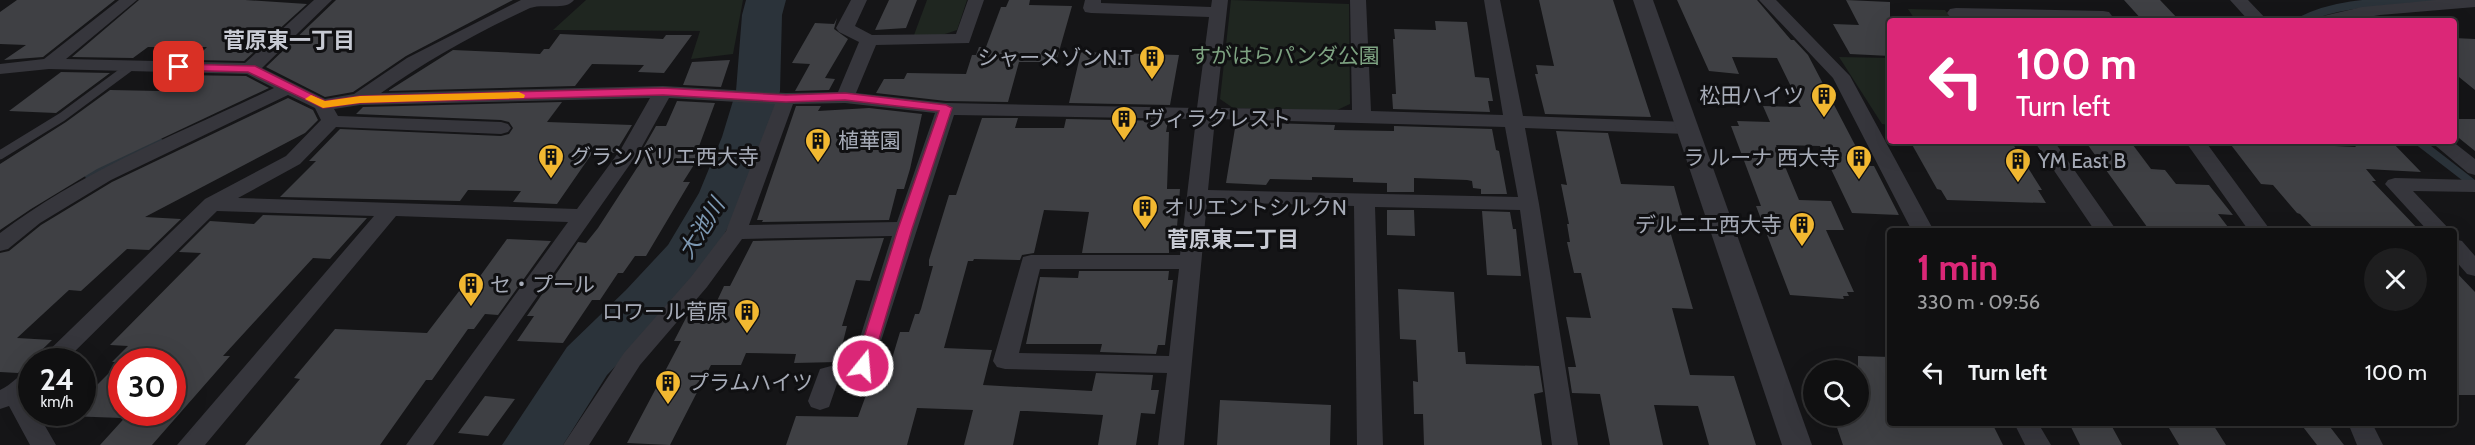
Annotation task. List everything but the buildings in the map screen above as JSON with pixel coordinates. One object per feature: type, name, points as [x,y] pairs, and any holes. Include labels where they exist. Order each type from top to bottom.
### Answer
[{"type":"street","points":[[49,64],[129,0]]},
{"type":"street","points":[[250,69],[324,0]]},
{"type":"street","points":[[63,348],[212,204],[293,160],[327,113],[360,99],[413,62],[533,1],[566,0]]},
{"type":"street","points":[[859,0],[845,28],[869,40],[963,39],[976,0]]},
{"type":"street","points":[[1093,0],[1091,8],[1219,6],[1205,112],[1199,196],[1171,445]]},
{"type":"street","points":[[1358,0],[1362,116]]},
{"type":"street","points":[[1492,0],[1528,204],[1565,445]]},
{"type":"street","points":[[1643,0],[1797,445]]},
{"type":"street","points":[[1767,0],[1841,76],[1921,228]]},
{"type":"street","points":[[2091,0],[2104,18]]},
{"type":"street","points":[[2238,0],[2256,18]]},
{"type":"street","points":[[2335,18],[2398,8],[2475,2]]},
{"type":"street","points":[[1960,18],[1956,13],[2080,18]]},
{"type":"street","points":[[845,97],[869,40]]},
{"type":"street","points":[[0,69],[49,64],[250,69],[285,85],[327,113],[501,128]]},
{"type":"street","points":[[0,244],[60,199],[115,168],[232,116],[285,85]]},
{"type":"street","points":[[360,99],[663,92],[780,99],[845,97],[946,108],[1362,116],[1687,129]]},
{"type":"street","points":[[419,445],[630,150],[663,92]]},
{"type":"street","points":[[576,445],[632,359],[699,282],[736,232],[780,99]]},
{"type":"street","points":[[820,401],[828,375],[863,366],[905,229],[946,108]]},
{"type":"street","points":[[2046,144],[2104,228]]},
{"type":"street","points":[[2197,144],[2258,228]]},
{"type":"street","points":[[2442,144],[2472,181]]},
{"type":"street","points":[[2437,228],[2395,184],[2472,181]]},
{"type":"street","points":[[1199,196],[1528,204]]},
{"type":"street","points":[[1364,200],[1370,445]]},
{"type":"street","points":[[212,204],[584,216]]},
{"type":"street","points":[[190,445],[389,210]]},
{"type":"street","points":[[736,232],[905,229]]},
{"type":"street","points":[[2457,249],[2475,269]]},
{"type":"street","points":[[1180,365],[1005,361],[1031,262],[1192,262]]},
{"type":"street","points":[[15,391],[43,445]]},
{"type":"street","points":[[2028,426],[2038,445]]},
{"type":"street","points":[[2361,426],[2370,445]]},
{"type":"lane","points":[[0,155],[62,117],[131,66]]},
{"type":"green space","points":[[586,0],[743,0],[733,54],[691,59],[700,31],[553,30]]},
{"type":"green space","points":[[927,0],[967,0],[957,30],[939,36],[914,35]]},
{"type":"green space","name":"すがはらパンダ公園","points":[[1231,0],[1349,4],[1350,104],[1335,111],[1233,108],[1220,99]]},
{"type":"green space","points":[[1908,9],[1945,10],[1951,18],[1914,18]]},
{"type":"green space","points":[[1839,57],[1887,58],[1887,125],[1882,124]]},
{"type":"waterway","name":"大池川","points":[[532,445],[587,361],[645,303],[688,255],[723,193],[745,137],[758,91],[762,15],[766,0]]},
{"type":"waterway","points":[[2306,18],[2331,9],[2348,6],[2432,0]]},
{"type":"waterway","points":[[88,174],[159,142]]},
{"type":"waterway","points":[[2422,144],[2475,185]]},
{"type":"slow traffic","points":[[311,99],[323,105],[360,99],[519,95]]},
{"type":"place","name":"シャーメゾンN.T","points":[[1152,81]]},
{"type":"place","name":"松田ハイツ","points":[[1824,119]]},
{"type":"place","name":"ヴィラクレスト","points":[[1124,142]]},
{"type":"place","name":"植華園","points":[[818,164]]},
{"type":"place","name":"グランバリエ西大寺","points":[[551,180]]},
{"type":"place","name":"ラ ルーナ 西大寺","points":[[1859,181]]},
{"type":"place","name":"YM East B","points":[[2018,184]]},
{"type":"place","name":"オリエントシルクN","points":[[1145,231]]},
{"type":"place","name":"デルニエ西大寺","points":[[1802,248]]},
{"type":"place","name":"セ・プール","points":[[471,308]]},
{"type":"place","name":"ロワール菅原","points":[[747,335]]},
{"type":"place","name":"プラムハイツ","points":[[668,406]]},
{"type":"district","name":"菅原東一丁目","points":[[289,40]]},
{"type":"district","name":"菅原東二丁目","points":[[1233,239]]},
{"type":"route","points":[[179,67],[250,69],[323,105],[360,99],[663,92],[786,99],[845,97],[946,108],[905,229],[863,366]]}]
